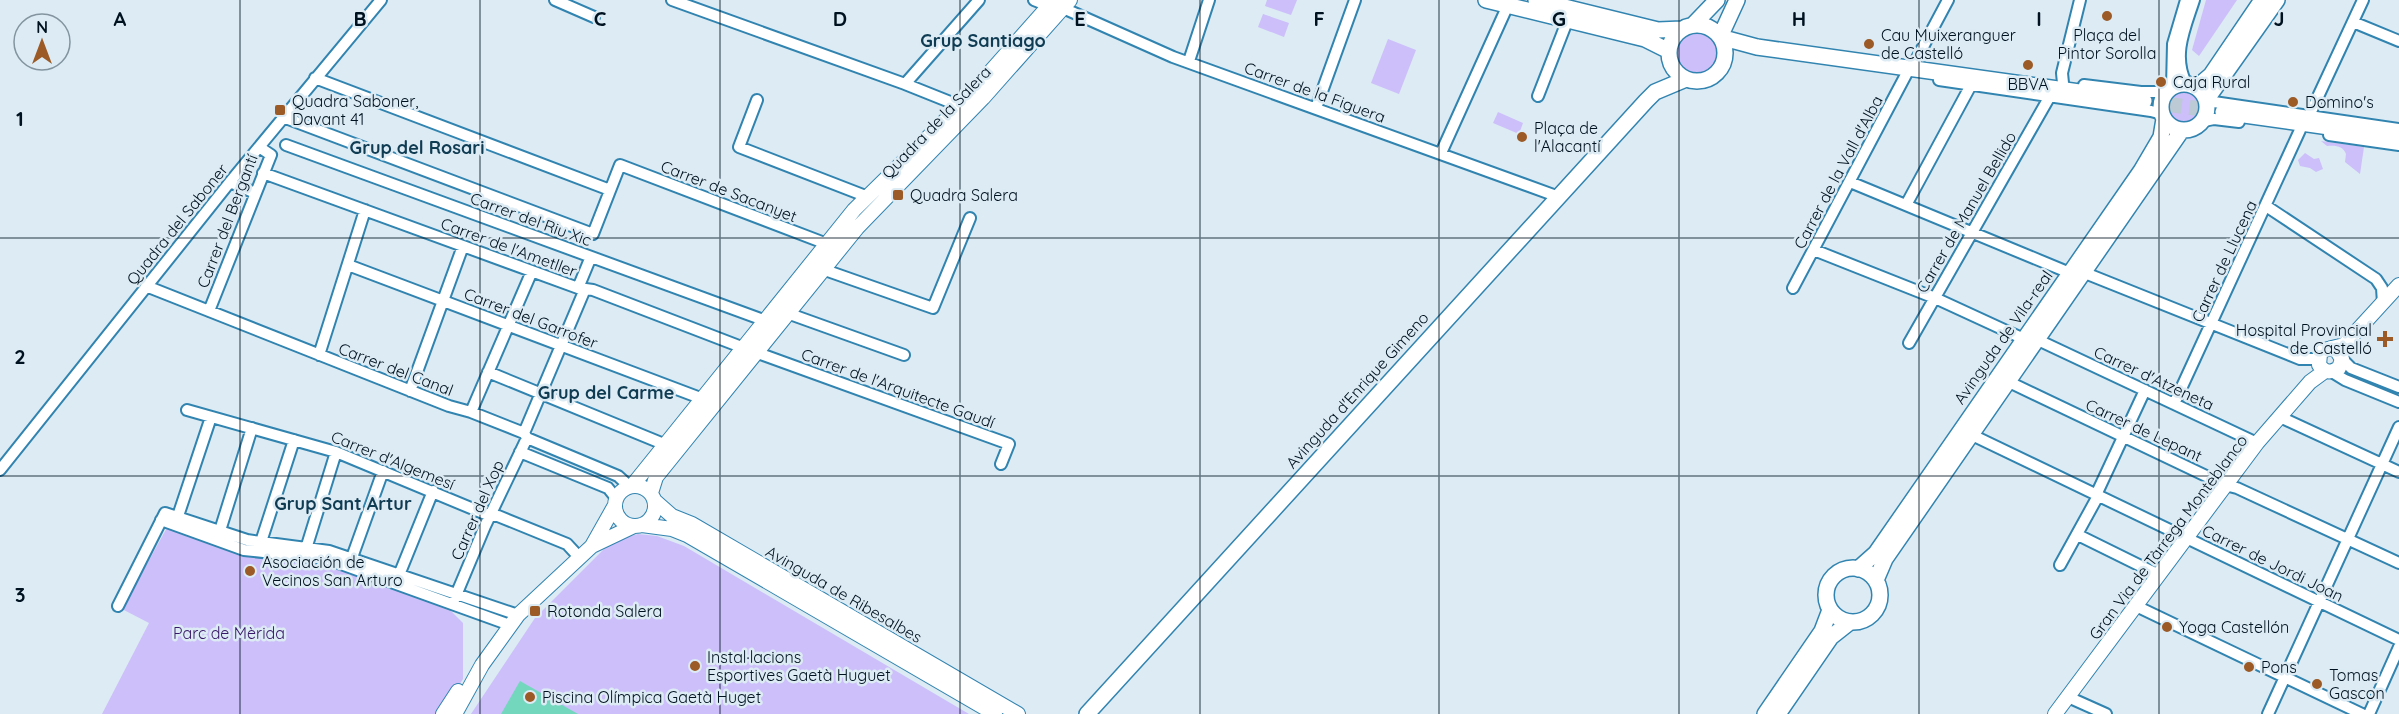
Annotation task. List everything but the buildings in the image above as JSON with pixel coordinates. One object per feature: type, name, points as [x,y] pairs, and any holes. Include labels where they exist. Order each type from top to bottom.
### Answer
[{"type":"main road","points":[[1485,0],[1645,39],[1670,55]]},
{"type":"main road","points":[[1536,0],[1658,30],[1708,27],[1720,36],[1757,47],[2144,101]]},
{"type":"main road","points":[[1717,0],[1673,39],[1670,55],[1676,71],[1686,79],[1705,80],[1721,68],[1725,58],[1725,47],[1720,36],[1737,0]]},
{"type":"main road","points":[[2189,92],[2208,111],[2204,121],[2194,129],[2182,130],[2172,127],[2163,117],[2161,103],[2189,92],[2211,75],[2262,0]]},
{"type":"main road","points":[[2189,92],[2277,0]]},
{"type":"main road","points":[[1725,58],[1738,51],[1757,47]]},
{"type":"main road","name":"Avinguda d'Enrique Gimeno","points":[[1087,714],[1655,92],[1670,55]]},
{"type":"main road","name":"Avinguda d'Enrique Gimeno","points":[[1655,92],[1686,79]]},
{"type":"main road","points":[[2223,112],[2399,137]]},
{"type":"main road","name":"Avinguda de Vila-real","points":[[2077,273],[2161,137],[2163,117]]},
{"type":"main road","name":"Avinguda de Vila-real","points":[[1858,569],[1876,553],[2182,130]]},
{"type":"main road","name":"Avinguda de Vila-real","points":[[1876,580],[1885,559],[2009,382],[2031,340]]},
{"type":"main road","points":[[1858,569],[1865,571],[1876,580],[1881,594],[1877,608],[1865,620],[1850,622],[1835,616],[1830,610],[1826,597],[1829,582],[1842,571],[1858,569]]},
{"type":"main road","points":[[1765,714],[1822,631],[1830,610]]},
{"type":"main road","points":[[1779,714],[1832,637],[1850,622]]},
{"type":"street","name":"Quadra del Saboner","points":[[0,470],[230,182],[381,0]]},
{"type":"street","points":[[555,0],[570,3],[594,17]]},
{"type":"street","points":[[672,0],[960,106]]},
{"type":"street","points":[[905,84],[979,0]]},
{"type":"street","name":"Carrer de la Figuera","points":[[1034,0],[1059,3],[1173,57],[1559,197]]},
{"type":"street","points":[[1317,108],[1355,0]]},
{"type":"street","name":"Carrer de la Vall d'Alba","points":[[1793,288],[1948,0]]},
{"type":"street","points":[[2063,82],[2062,73],[2080,0]]},
{"type":"street","points":[[2186,0],[2173,44],[2189,92]]},
{"type":"street","points":[[2189,92],[2179,61],[2180,46],[2194,0]]},
{"type":"street","points":[[2309,116],[2363,0]]},
{"type":"street","points":[[1189,61],[1205,1]]},
{"type":"street","name":"Quadra de la Salera","points":[[874,201],[960,106],[1059,3]]},
{"type":"street","name":"Quadra de la Salera","points":[[817,267],[827,244],[976,105],[1059,3]]},
{"type":"street","points":[[1441,153],[1508,5]]},
{"type":"street","points":[[1538,96],[1568,19]]},
{"type":"street","points":[[2353,22],[2399,41]]},
{"type":"street","points":[[1909,69],[1927,64],[2140,92],[2189,92],[2309,116],[2399,129]]},
{"type":"street","points":[[1909,69],[1923,77],[2151,111],[2163,117]]},
{"type":"street","points":[[283,117],[593,234],[610,190],[315,78]]},
{"type":"street","points":[[1906,205],[1971,85]]},
{"type":"street","name":"Carrer de Manuel Bellido","points":[[1909,343],[2050,96]]},
{"type":"street","points":[[757,100],[739,147],[874,201]]},
{"type":"street","points":[[2204,121],[2230,120],[2399,145]]},
{"type":"street","name":"Carrer de Llucena","points":[[2174,404],[2301,130]]},
{"type":"street","name":"Carrer del Riu Xic","points":[[286,145],[766,321]]},
{"type":"street","name":"Carrer del Bergantí","points":[[209,311],[271,155],[259,147]]},
{"type":"street","name":"Carrer de Sacanyet","points":[[610,190],[620,165],[827,244]]},
{"type":"street","name":"Carrer de l'Ametller","points":[[263,173],[582,289],[593,290],[750,350]]},
{"type":"street","points":[[230,182],[255,193]]},
{"type":"street","points":[[1850,182],[1972,232],[2323,367],[2345,380],[2399,402]]},
{"type":"street","points":[[2266,206],[2376,279],[2382,288],[2383,303]]},
{"type":"street","points":[[319,355],[365,210]]},
{"type":"street","name":"Quadra de la Salera","points":[[653,497],[656,477],[707,404],[860,214]]},
{"type":"street","points":[[817,267],[933,308],[970,218]]},
{"type":"street","points":[[410,391],[463,246]]},
{"type":"street","name":"Carrer d'Atzeneta","points":[[1814,250],[1935,298],[2145,390],[2257,443]]},
{"type":"street","name":"Carrer del Xop","points":[[454,598],[520,452],[582,289],[590,260]]},
{"type":"street","name":"Carrer del Garrofer","points":[[348,265],[561,345],[707,404]]},
{"type":"street","points":[[471,412],[532,271]]},
{"type":"street","points":[[2323,367],[2339,368],[2340,352],[2399,285]]},
{"type":"street","name":"Carrer del Canal","points":[[146,286],[410,391],[471,412],[618,477],[631,486]]},
{"type":"street","points":[[782,310],[904,354]]},
{"type":"street","name":"Quadra de la Salera","points":[[750,350],[766,321],[782,310]]},
{"type":"street","name":"Carrer de l'Arquitecte Gaudí","points":[[750,350],[1009,444],[1002,465]]},
{"type":"street","points":[[2323,367],[2324,350],[2340,352],[2351,368],[2399,387]]},
{"type":"street","name":"Gran Via de Tàrrega Monteblanco","points":[[2055,714],[2257,443],[2323,367]]},
{"type":"street","points":[[488,372],[666,445]]},
{"type":"street","name":"Carrer de Lepant","points":[[2009,382],[2225,485],[2237,488],[2399,563]]},
{"type":"street","points":[[2060,565],[2097,495],[2145,390]]},
{"type":"street","name":"Quadra de la Salera","points":[[631,486],[666,445],[707,404]]},
{"type":"street","name":"Carrer d'Algemesí","points":[[187,410],[336,452],[490,516],[498,516],[567,544],[579,556]]},
{"type":"street","points":[[177,521],[211,417]]},
{"type":"street","points":[[2280,417],[2399,472]]},
{"type":"street","points":[[2268,714],[2399,427]]},
{"type":"street","points":[[218,536],[252,428]]},
{"type":"street","name":"Carrer de Jordi Joan","points":[[1972,435],[2399,640]]},
{"type":"street","points":[[260,547],[294,440]]},
{"type":"street","points":[[305,552],[336,452]]},
{"type":"street","points":[[520,452],[608,488],[615,503],[617,516],[624,523],[638,526]]},
{"type":"street","points":[[350,563],[383,471]]},
{"type":"street","points":[[447,713],[464,682],[482,665],[514,620],[592,546],[638,526],[653,516],[653,497],[643,487],[631,486],[621,491],[592,546]]},
{"type":"street","points":[[397,579],[433,491]]},
{"type":"street","name":"Avinguda de Ribesalbes","points":[[653,497],[672,516],[692,524],[1018,714]]},
{"type":"street","points":[[118,606],[163,517],[218,536],[244,550],[260,547],[305,552],[350,563],[514,620]]},
{"type":"street","name":"Avinguda de Ribesalbes","points":[[638,526],[672,529],[687,535],[995,714]]},
{"type":"street","points":[[2080,536],[2159,575]]},
{"type":"street","points":[[2136,606],[2362,714]]},
{"type":"street","points":[[2369,714],[2399,647]]},
{"type":"street","points":[[2068,697],[2106,714]]},
{"type":"green space","points":[[1267,0],[1297,0],[1291,15],[1265,6]]},
{"type":"green space","points":[[2206,0],[2237,0],[2199,56],[2192,50]]},
{"type":"green space","points":[[1263,14],[1289,23],[1284,37],[1258,27]]},
{"type":"green space","points":[[1697,32],[1705,33],[1712,38],[1717,45],[1717,61],[1712,68],[1705,73],[1697,74],[1689,73],[1682,68],[1677,61],[1676,53],[1677,45],[1682,38],[1689,33]]},
{"type":"green space","points":[[1388,39],[1416,50],[1399,94],[1371,83]]},
{"type":"green space","points":[[2185,91],[2196,96],[2201,107],[2196,118],[2185,123],[2174,118],[2169,107],[2174,96]]},
{"type":"green space","points":[[1498,112],[1523,123],[1519,134],[1493,123]]},
{"type":"green space","points":[[2321,141],[2364,147],[2360,174],[2345,162],[2346,154],[2343,149],[2327,146]]},
{"type":"green space","points":[[2305,153],[2314,159],[2319,158],[2323,169],[2316,172],[2300,166],[2298,160]]},
{"type":"green space","name":"Parc de Mèrida","points":[[169,524],[331,563],[445,605],[463,623],[463,679],[440,714],[102,714],[149,623],[122,609]]},
{"type":"green space","name":"Instal·lacions Esportives Gaetà Huguet","points":[[638,534],[657,536],[684,546],[969,714],[471,714],[535,618],[604,549],[620,539]]},
{"type":"shaded area","name":"Piscina Olímpica Gaetà Huget","points":[[520,681],[578,714],[501,714]]},
{"type":"tunnel","points":[[2144,101],[2223,112]]},
{"type":"place","name":"Plaça del Pintor Sorolla","points":[[2107,16]]},
{"type":"place","name":"Cau Muixeranguer de Castelló","points":[[1869,44]]},
{"type":"place","name":"BBVA","points":[[2028,65]]},
{"type":"place","name":"Caja Rural","points":[[2161,82]]},
{"type":"place","name":"Domino's","points":[[2293,102]]},
{"type":"place","name":"Quadra Saboner, Davant 41","points":[[280,110]]},
{"type":"place","name":"Plaça de l'Alacantí","points":[[1522,137]]},
{"type":"place","name":"Quadra Salera","points":[[898,195]]},
{"type":"place","name":"Hospital Provincial de Castelló","points":[[2385,339]]},
{"type":"place","name":"Asociación de Vecinos San Arturo","points":[[250,571]]},
{"type":"place","name":"Rotonda Salera","points":[[535,611]]},
{"type":"place","name":"Yoga Castellón","points":[[2167,627]]},
{"type":"place","name":"Instal·lacions Esportives Gaetà Huguet","points":[[695,666]]},
{"type":"place","name":"Pons","points":[[2249,667]]},
{"type":"place","name":"Tomas Gascon","points":[[2317,684]]},
{"type":"place","name":"Piscina Olímpica Gaetà Huget","points":[[530,697]]},
{"type":"district","name":"Grup Santiago","points":[[983,40]]},
{"type":"district","name":"Grup del Rosari","points":[[417,147]]},
{"type":"district","name":"Grup del Carme","points":[[606,392]]},
{"type":"district","name":"Grup Sant Artur","points":[[343,503]]}]
